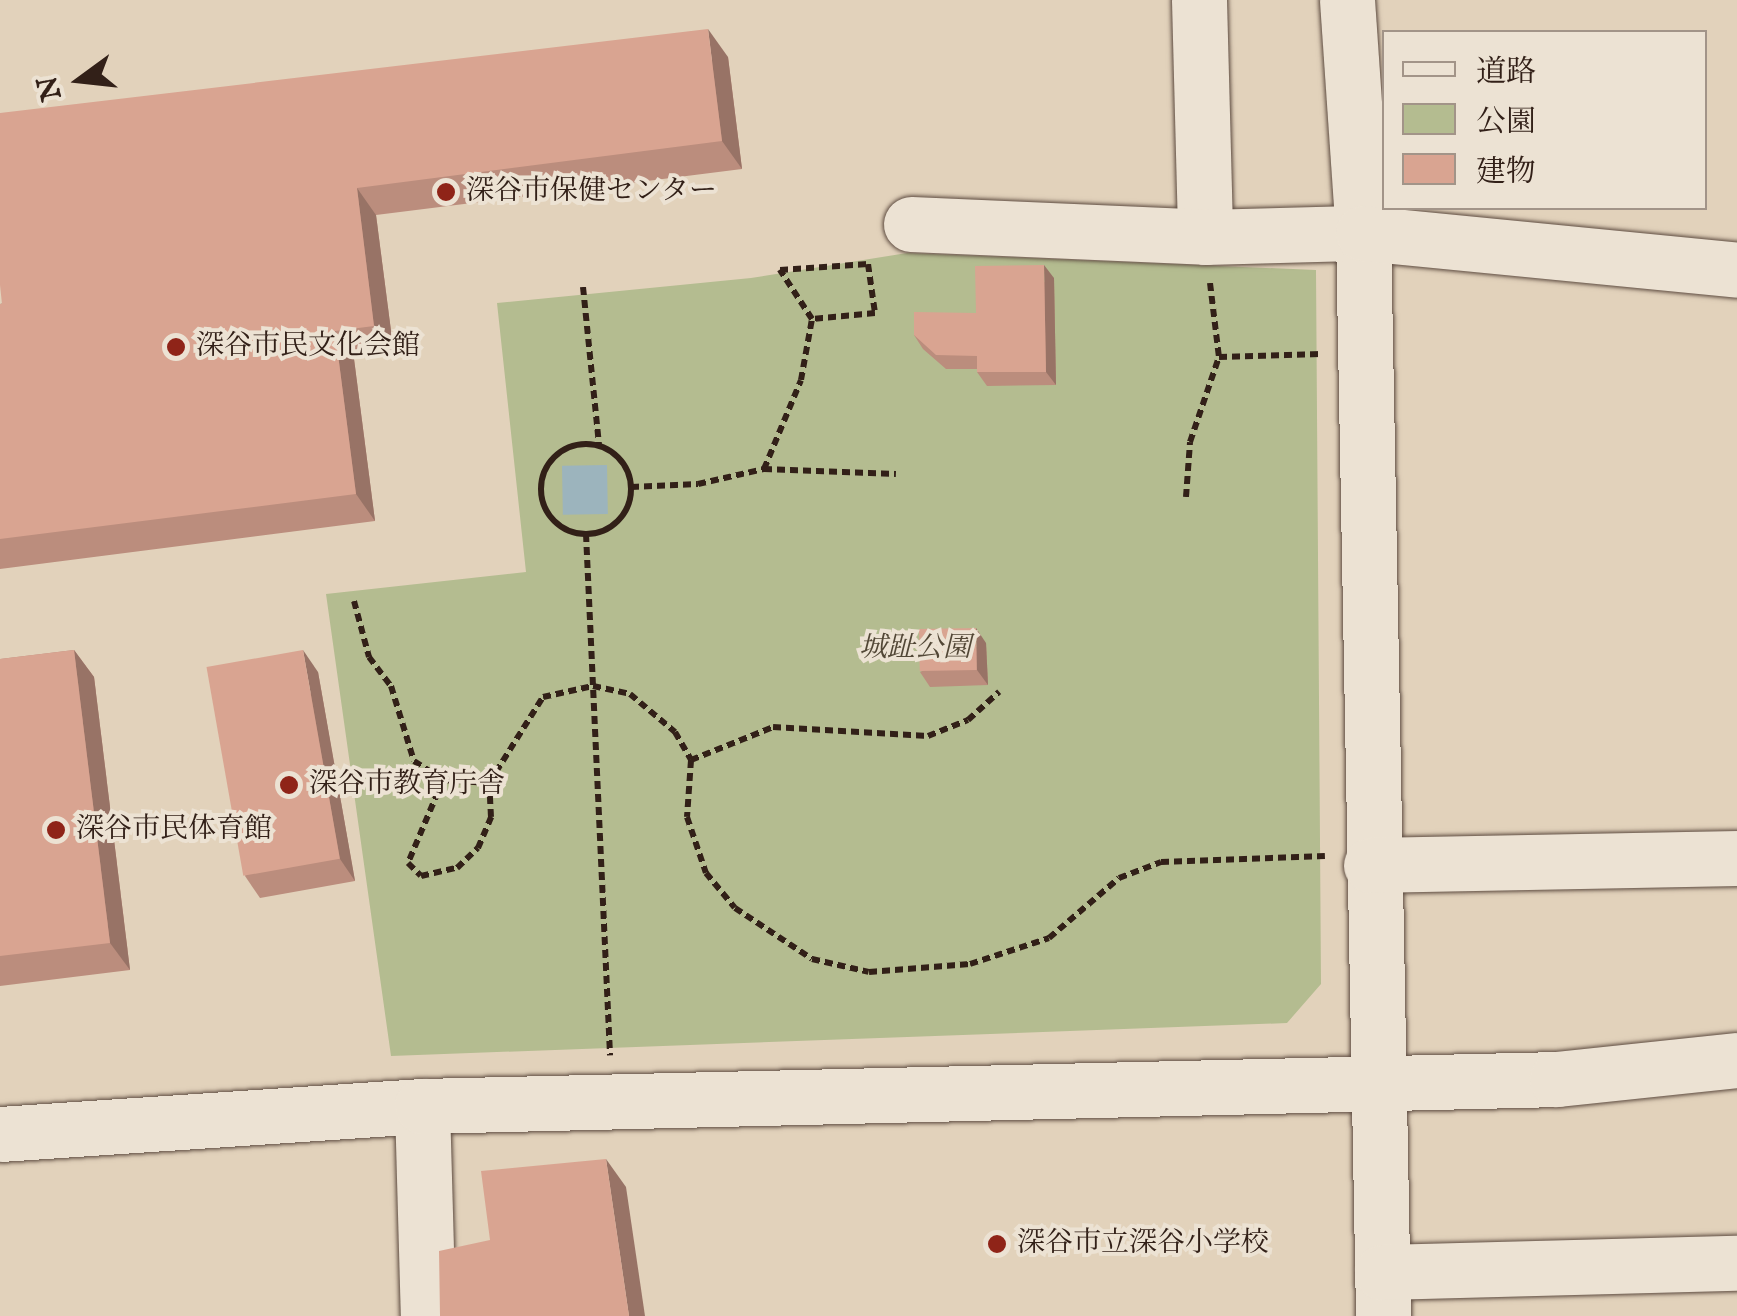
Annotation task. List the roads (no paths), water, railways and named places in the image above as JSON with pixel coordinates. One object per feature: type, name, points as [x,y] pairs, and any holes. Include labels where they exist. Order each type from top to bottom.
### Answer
[{"type":"street","points":[[1199,0],[1205,237]]},
{"type":"street","points":[[1347,0],[1363,233],[1371,860],[1383,1294],[1737,1263]]},
{"type":"street","points":[[911,224],[1205,237],[1363,233],[1737,270]]},
{"type":"street","points":[[1371,860],[1737,858]]},
{"type":"street","points":[[0,1134],[422,1106],[613,1106],[1557,1079],[1737,1060]]},
{"type":"street","points":[[422,1106],[428,1316]]},
{"type":"water","points":[[607,465],[608,514],[563,515],[562,466]]},
{"type":"place","name":"深谷市保健センター","points":[[446,192]]},
{"type":"place","name":"深谷市民文化会館","points":[[176,347]]},
{"type":"place","name":"深谷市教育庁舎","points":[[289,785]]},
{"type":"place","name":"深谷市民体育館","points":[[56,830]]},
{"type":"place","name":"深谷市立深谷小学校","points":[[997,1244]]},
{"type":"park label","name":"城趾公園","points":[[915,649]]}]
